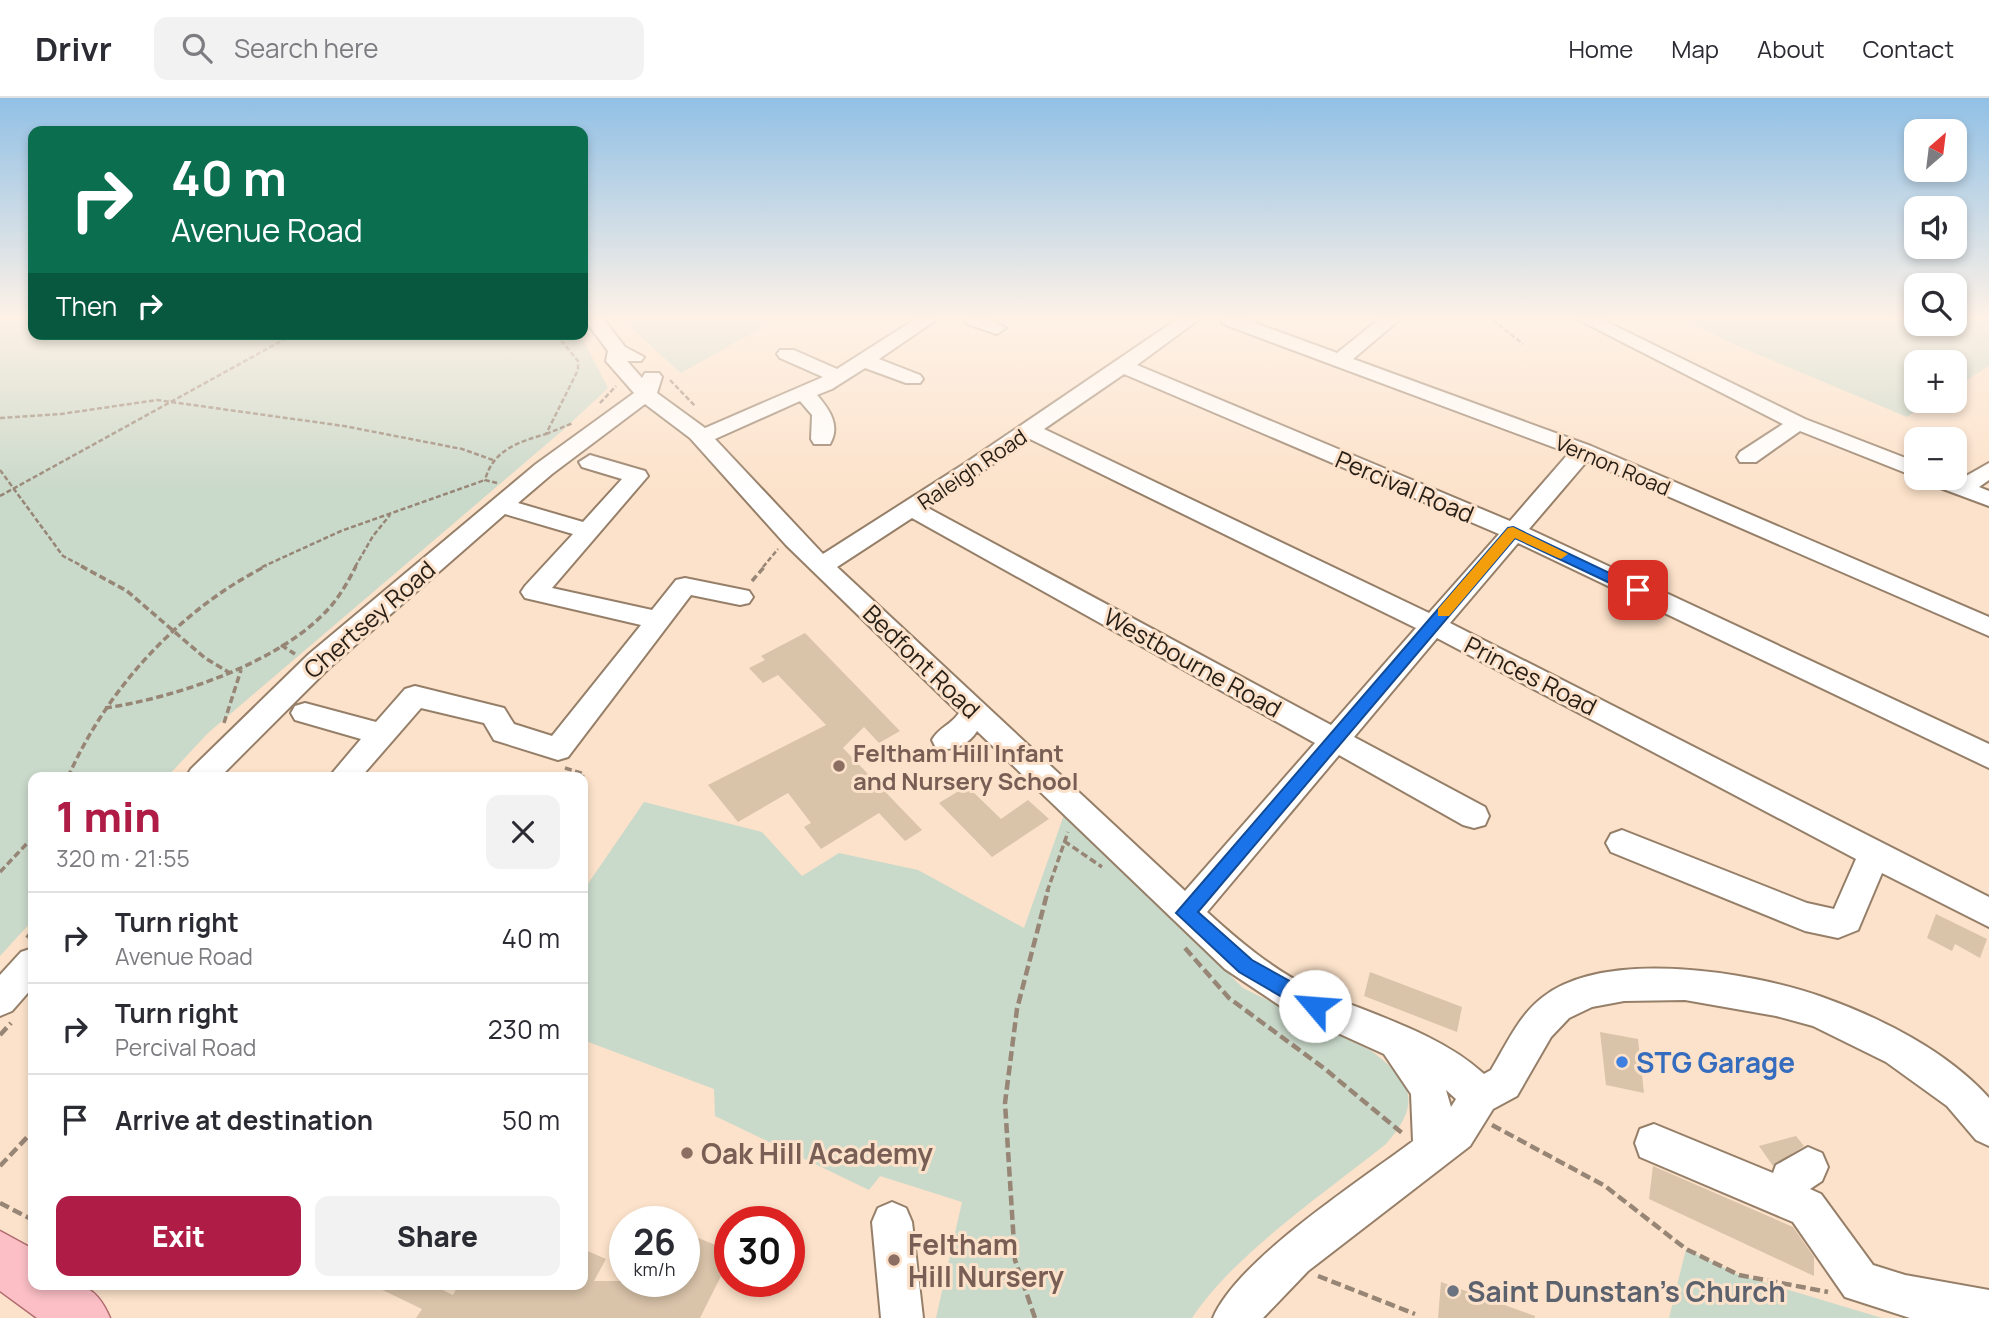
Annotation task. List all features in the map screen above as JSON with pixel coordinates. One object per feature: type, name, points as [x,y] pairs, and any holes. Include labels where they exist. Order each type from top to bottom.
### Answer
[{"type":"main road","points":[[0,1258],[28,1278]]},
{"type":"main road","points":[[44,1290],[82,1318]]},
{"type":"street","name":"Bedfont Road","points":[[638,377],[650,386],[686,427],[700,435],[794,540],[1080,809],[1182,926],[1295,996],[1461,1077],[1476,1104]]},
{"type":"street","points":[[700,435],[783,400],[805,394],[835,377]]},
{"type":"street","points":[[907,377],[912,379]]},
{"type":"street","name":"Raleigh Road","points":[[822,566],[912,509],[1106,377]]},
{"type":"street","name":"Percival Road","points":[[1148,377],[1513,531],[1989,757]]},
{"type":"street","name":"Vernon Road","points":[[1385,377],[1583,451],[1989,627]]},
{"type":"street","points":[[1704,377],[1798,423],[1904,465]]},
{"type":"street","name":"Chertsey Road","points":[[206,772],[319,661],[501,495],[544,469],[650,386]]},
{"type":"street","points":[[805,394],[822,414],[822,439]]},
{"type":"street","points":[[1748,457],[1798,423]]},
{"type":"street","name":"Princes Road","points":[[1029,430],[1433,625],[1989,914]]},
{"type":"street","points":[[1182,926],[1335,739],[1583,451]]},
{"type":"street","points":[[590,462],[638,476],[590,531],[523,589],[658,620]]},
{"type":"street","points":[[1967,485],[1989,470]]},
{"type":"street","points":[[1967,490],[1989,499]]},
{"type":"street","points":[[501,495],[590,531]]},
{"type":"street","name":"Westbourne Road","points":[[912,509],[1474,816]]},
{"type":"street","points":[[348,772],[415,696],[494,715],[504,732],[558,749],[685,586],[740,597]]},
{"type":"street","points":[[946,740],[963,730],[974,712]]},
{"type":"street","points":[[305,713],[382,734]]},
{"type":"street","points":[[1622,843],[1805,917],[1838,924],[1846,920],[1874,853]]},
{"type":"street","points":[[0,1000],[28,969]]},
{"type":"street","points":[[1234,1318],[1293,1256],[1456,1133],[1476,1104],[1504,1083],[1538,1025],[1557,1007],[1587,992],[1624,985],[1685,984],[1776,1000],[1819,1012],[1947,1069],[1984,1115]]},
{"type":"street","points":[[1396,1044],[1418,1069],[1432,1092],[1435,1112],[1429,1151]]},
{"type":"street","points":[[1654,1143],[1799,1184],[1807,1208],[1860,1282],[1905,1296],[1989,1311]]},
{"type":"street","points":[[892,1222],[902,1318]]},
{"type":"path","points":[[0,496],[215,377]]},
{"type":"path","points":[[546,434],[575,377]]},
{"type":"path","points":[[592,410],[615,389],[616,377]]},
{"type":"path","points":[[0,418],[61,414],[157,400],[170,401],[393,434],[461,449],[493,460]]},
{"type":"path","points":[[485,481],[493,460],[510,445],[578,422]]},
{"type":"path","points":[[0,470],[63,556],[127,591],[205,658],[230,673]]},
{"type":"path","points":[[485,481],[501,495]]},
{"type":"path","points":[[70,772],[82,744],[105,708],[174,632],[218,598],[293,552],[392,513],[485,481]]},
{"type":"path","points":[[105,708],[171,696],[242,668],[281,645],[330,608],[354,572],[366,543],[392,513]]},
{"type":"path","points":[[740,597],[775,551],[794,540]]},
{"type":"path","points":[[281,645],[287,652],[297,655]]},
{"type":"path","points":[[222,729],[242,668]]},
{"type":"path","points":[[1035,1318],[1015,1260],[1005,1102],[1017,1009],[1040,912],[1064,841],[1080,809]]},
{"type":"path","points":[[1064,841],[1104,869]]},
{"type":"path","points":[[0,872],[28,842]]},
{"type":"path","points":[[1182,926],[1229,998],[1429,1151]]},
{"type":"path","points":[[1476,1104],[1605,1186],[1686,1249],[1739,1275],[1852,1296],[1860,1282]]},
{"type":"path","points":[[0,1166],[28,1136]]},
{"type":"path","points":[[0,1203],[28,1217]]},
{"type":"path","points":[[1318,1276],[1415,1314]]},
{"type":"green space","points":[[0,377],[602,377],[608,388],[562,431],[208,733],[172,772],[28,772],[28,925],[0,956]]},
{"type":"green space","points":[[1812,377],[1904,377],[1904,413],[1913,413],[1907,417]]},
{"type":"green space","points":[[644,802],[762,832],[802,876],[839,853],[918,870],[1024,928],[1065,812],[1243,988],[1370,1050],[1384,1061],[1403,1082],[1408,1093],[1405,1116],[1386,1144],[1282,1225],[1231,1271],[1192,1318],[936,1318],[962,1202],[880,1176],[869,1190],[715,1116],[714,1089],[588,1042],[588,884]]},
{"type":"green space","points":[[1686,1249],[1739,1275],[1882,1318],[1669,1318]]},
{"type":"building","points":[[805,633],[900,731],[879,743],[864,727],[843,748],[922,830],[905,841],[879,813],[821,849],[804,827],[811,823],[788,793],[738,822],[708,785],[826,725],[778,675],[763,683],[749,668],[765,660],[761,656]]},
{"type":"building","points":[[967,786],[1001,819],[1028,800],[1049,819],[992,857],[939,803]]},
{"type":"building","points":[[1936,914],[1987,939],[1980,958],[1955,944],[1952,951],[1927,938]]},
{"type":"building","points":[[1370,972],[1462,1007],[1457,1032],[1364,996]]},
{"type":"building","name":"STG Garage","points":[[1600,1032],[1638,1039],[1644,1093],[1606,1085]]},
{"type":"building","points":[[1796,1136],[1804,1146],[1773,1166],[1759,1146]]},
{"type":"building","points":[[1653,1166],[1793,1227],[1814,1257],[1814,1276],[1649,1199]]},
{"type":"building","points":[[700,1239],[714,1244],[714,1290],[700,1318],[416,1318],[422,1309],[382,1290],[443,1290],[453,1295],[456,1290],[588,1290],[588,1251],[606,1259],[594,1281],[609,1281],[609,1297],[700,1297]]},
{"type":"building","name":"Saint Dunstan's Church","points":[[1441,1282],[1535,1316],[1535,1318],[1438,1318]]},
{"type":"slow traffic","points":[[1444,613],[1513,531],[1561,554]]},
{"type":"place","name":"Feltham Hill Infant and Nursery School","points":[[839,766]]},
{"type":"place","name":"STG Garage","points":[[1622,1062]]},
{"type":"place","name":"Oak Hill Academy","points":[[687,1153]]},
{"type":"place","name":"Feltham Hill Nursery","points":[[894,1260]]},
{"type":"place","name":"Saint Dunstan's Church","points":[[1453,1291]]},
{"type":"route","points":[[1315,1006],[1245,966],[1186,913],[1513,531],[1638,590]]}]
